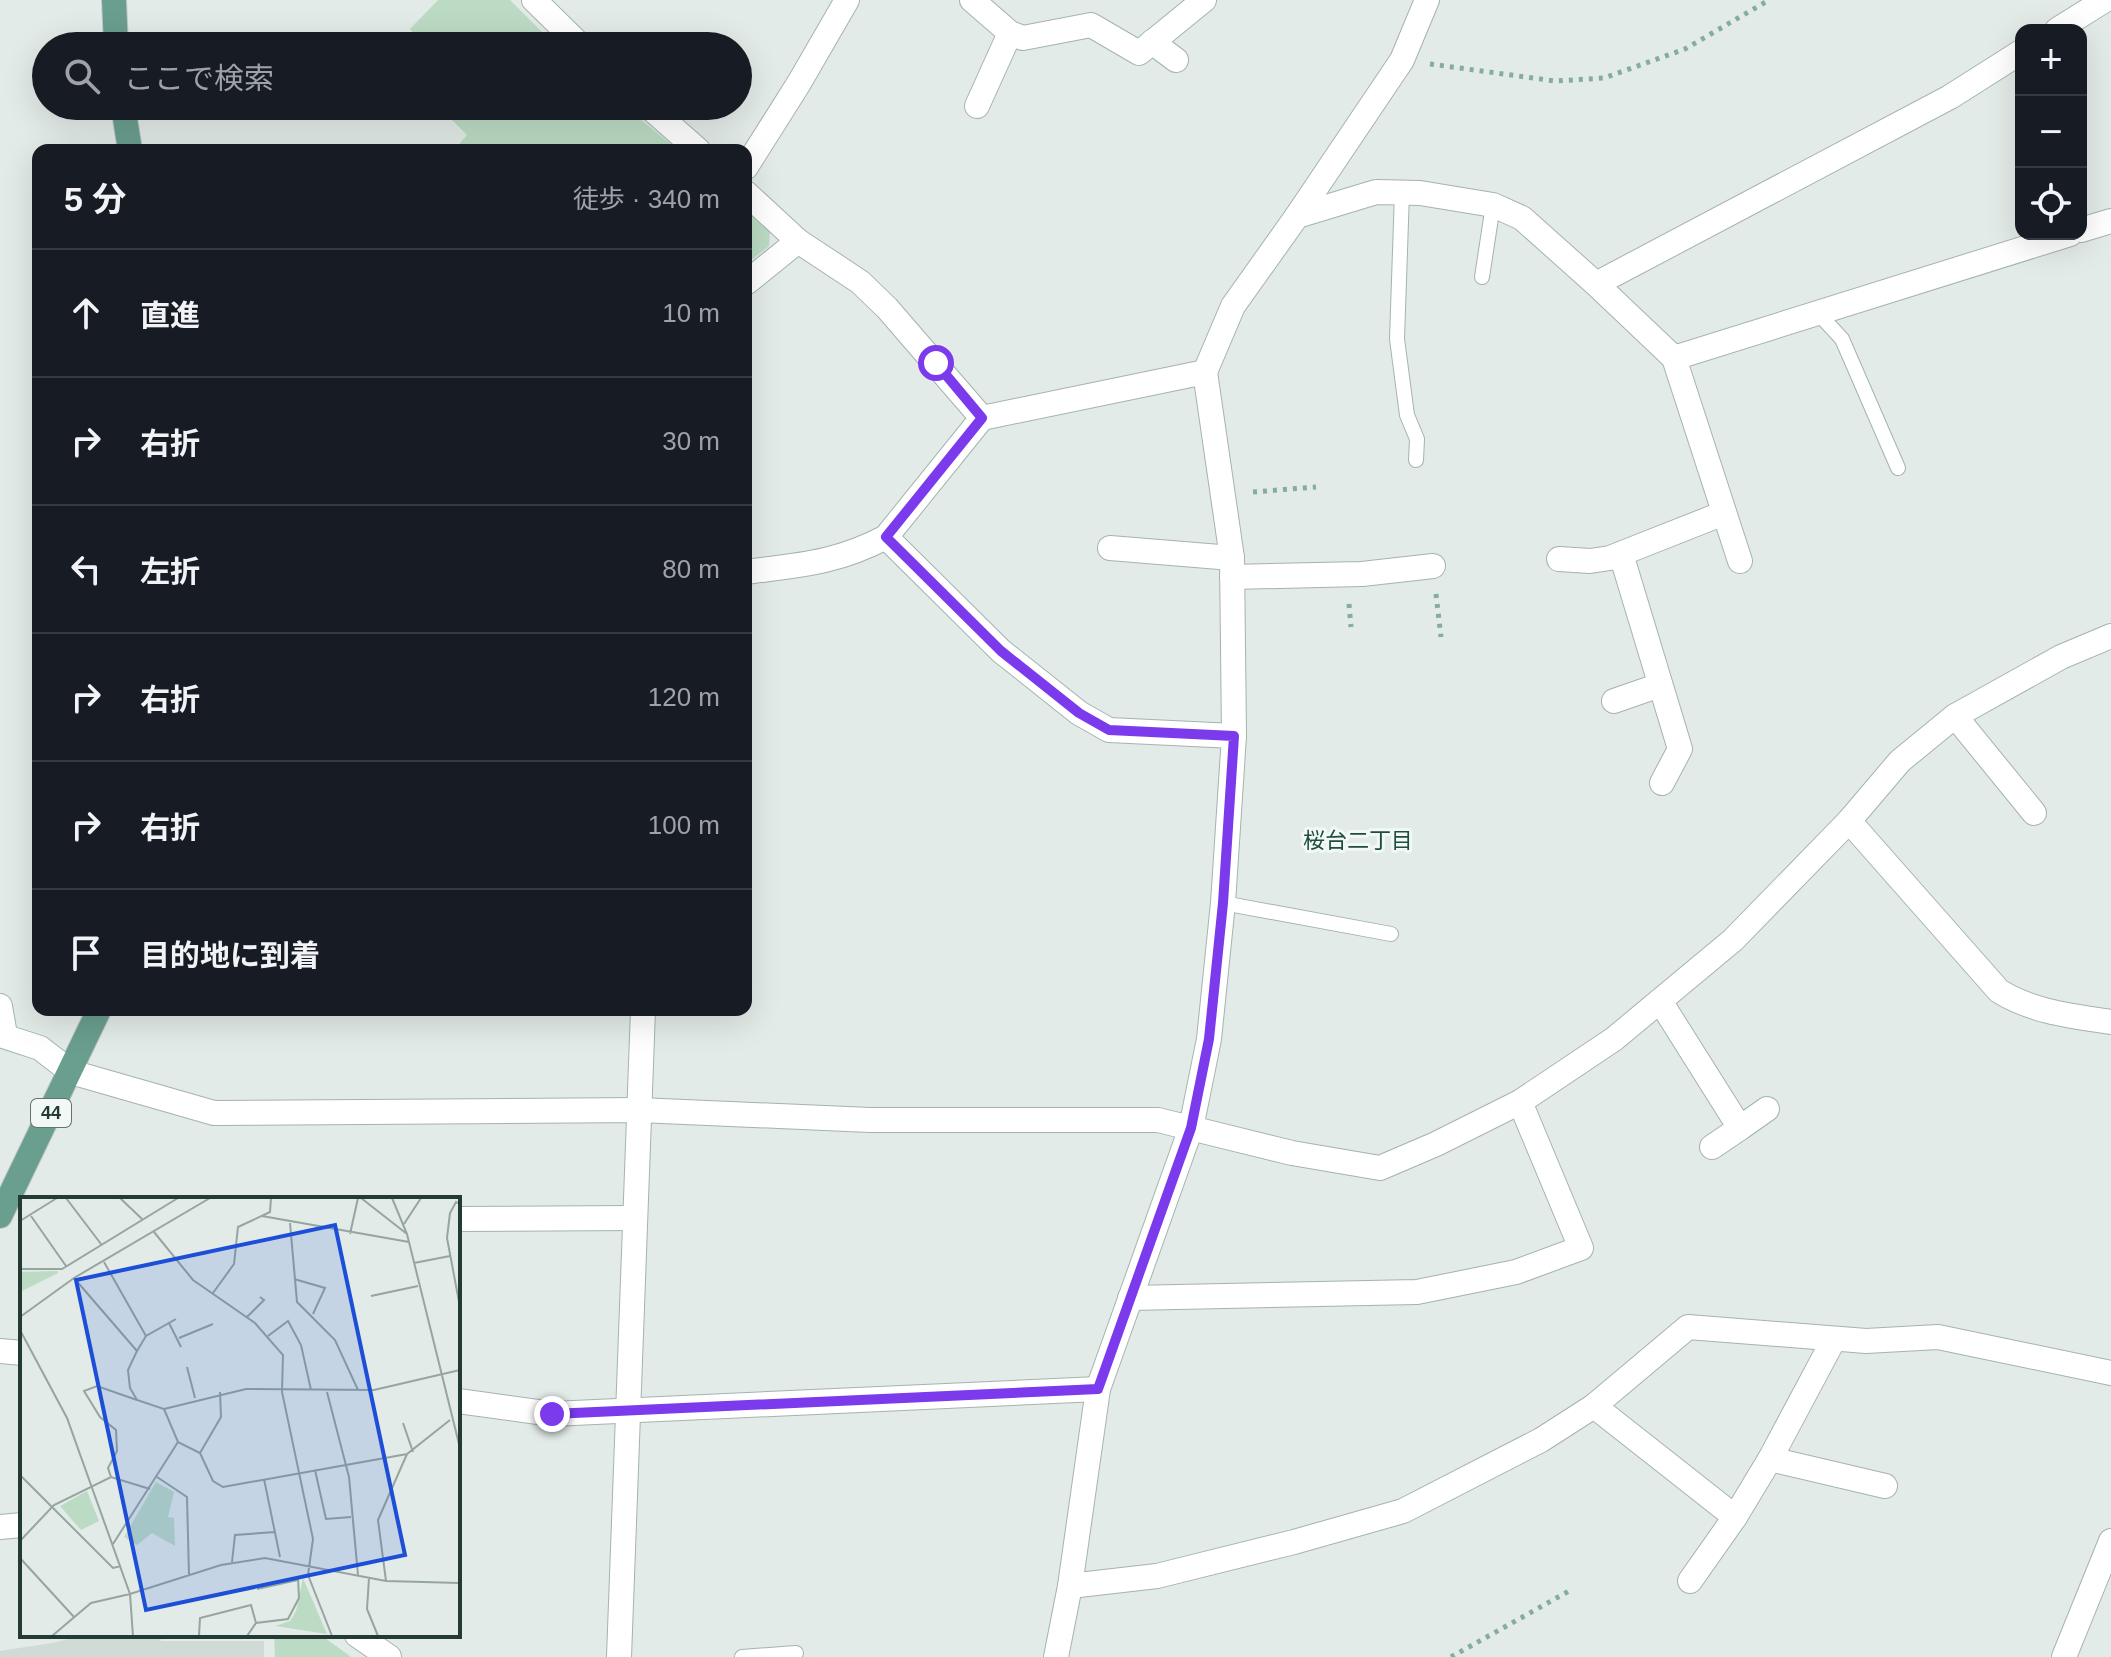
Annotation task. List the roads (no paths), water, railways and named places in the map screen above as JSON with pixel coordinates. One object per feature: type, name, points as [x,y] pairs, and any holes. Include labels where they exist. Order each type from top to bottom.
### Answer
[{"type":"main road","points":[[114,0],[115,32]]},
{"type":"main road","points":[[125,120],[129,144]]},
{"type":"main road","name":"44","points":[[0,1216],[96,1016]]},
{"type":"street","points":[[534,0],[567,32]]},
{"type":"street","points":[[752,157],[847,0]]},
{"type":"street","points":[[972,0],[1010,33],[1023,38],[1091,25],[1139,53],[1204,0]]},
{"type":"street","points":[[1056,1657],[1070,1586],[1098,1389],[1191,1128],[1209,1039],[1223,903],[1234,736],[1232,567],[1205,372],[1233,306],[1402,60],[1427,0]]},
{"type":"street","points":[[2067,24],[2105,0]]},
{"type":"street","points":[[977,106],[1010,33]]},
{"type":"street","points":[[1152,42],[1176,60]]},
{"type":"street","points":[[1596,284],[1950,97],[2015,56]]},
{"type":"street","points":[[664,120],[691,144]]},
{"type":"street","points":[[1297,216],[1376,192],[1402,192],[1493,205],[1522,218],[1674,358],[1740,561]]},
{"type":"street","points":[[752,199],[798,241],[860,282],[887,308],[982,418]]},
{"type":"street","points":[[2087,228],[2111,221]]},
{"type":"street","points":[[1674,358],[2051,240]]},
{"type":"street","points":[[752,278],[798,241]]},
{"type":"street","points":[[752,571],[830,561],[886,537],[982,418],[1205,372]]},
{"type":"street","points":[[1559,559],[1590,561],[1621,554],[1724,513]]},
{"type":"street","points":[[886,537],[1001,651],[1079,713],[1109,730],[1234,736]]},
{"type":"street","points":[[1110,548],[1232,567],[1362,574],[1433,566]]},
{"type":"street","points":[[1621,554],[1680,749],[1662,783]]},
{"type":"street","points":[[0,1006],[2,1035],[40,1048],[71,1072],[214,1113],[639,1110],[870,1120],[1158,1120],[1292,1153],[1380,1168],[1520,1102],[1614,1039],[1733,940],[1849,821],[1900,761],[1955,716],[2061,657],[2111,636]]},
{"type":"street","points":[[1614,701],[1660,685]]},
{"type":"street","points":[[1955,716],[2034,813]]},
{"type":"street","points":[[1849,821],[1999,991],[2019,1003],[2041,1010],[2111,1022]]},
{"type":"street","points":[[1660,1001],[1740,1128]]},
{"type":"street","points":[[619,1657],[643,1016]]},
{"type":"street","points":[[1130,1298],[1417,1292],[1516,1272],[1581,1248],[1520,1102]]},
{"type":"street","points":[[1712,1147],[1767,1109]]},
{"type":"street","points":[[460,1219],[635,1218]]},
{"type":"street","points":[[1070,1586],[1157,1576],[1403,1511],[1541,1440],[1594,1406],[1688,1327],[1866,1341],[1938,1337],[2111,1373]]},
{"type":"street","points":[[1690,1581],[1735,1517],[1770,1459],[1834,1339]]},
{"type":"street","points":[[0,1351],[20,1353]]},
{"type":"street","points":[[460,1401],[552,1414],[1098,1389]]},
{"type":"street","points":[[1594,1406],[1735,1517]]},
{"type":"street","points":[[1770,1459],[1885,1486]]},
{"type":"street","points":[[0,1527],[20,1525]]},
{"type":"street","points":[[2064,1657],[2111,1541]]},
{"type":"street","points":[[360,1637],[389,1657]]},
{"type":"lane","points":[[1402,192],[1397,339],[1407,415],[1417,439],[1416,460]]},
{"type":"lane","points":[[1482,277],[1493,205]]},
{"type":"lane","points":[[1818,313],[1842,339],[1898,468]]},
{"type":"lane","points":[[1223,903],[1391,934]]},
{"type":"lane","points":[[742,1657],[796,1653]]},
{"type":"district","name":"桜台二丁目","points":[[1358,840]]}]
